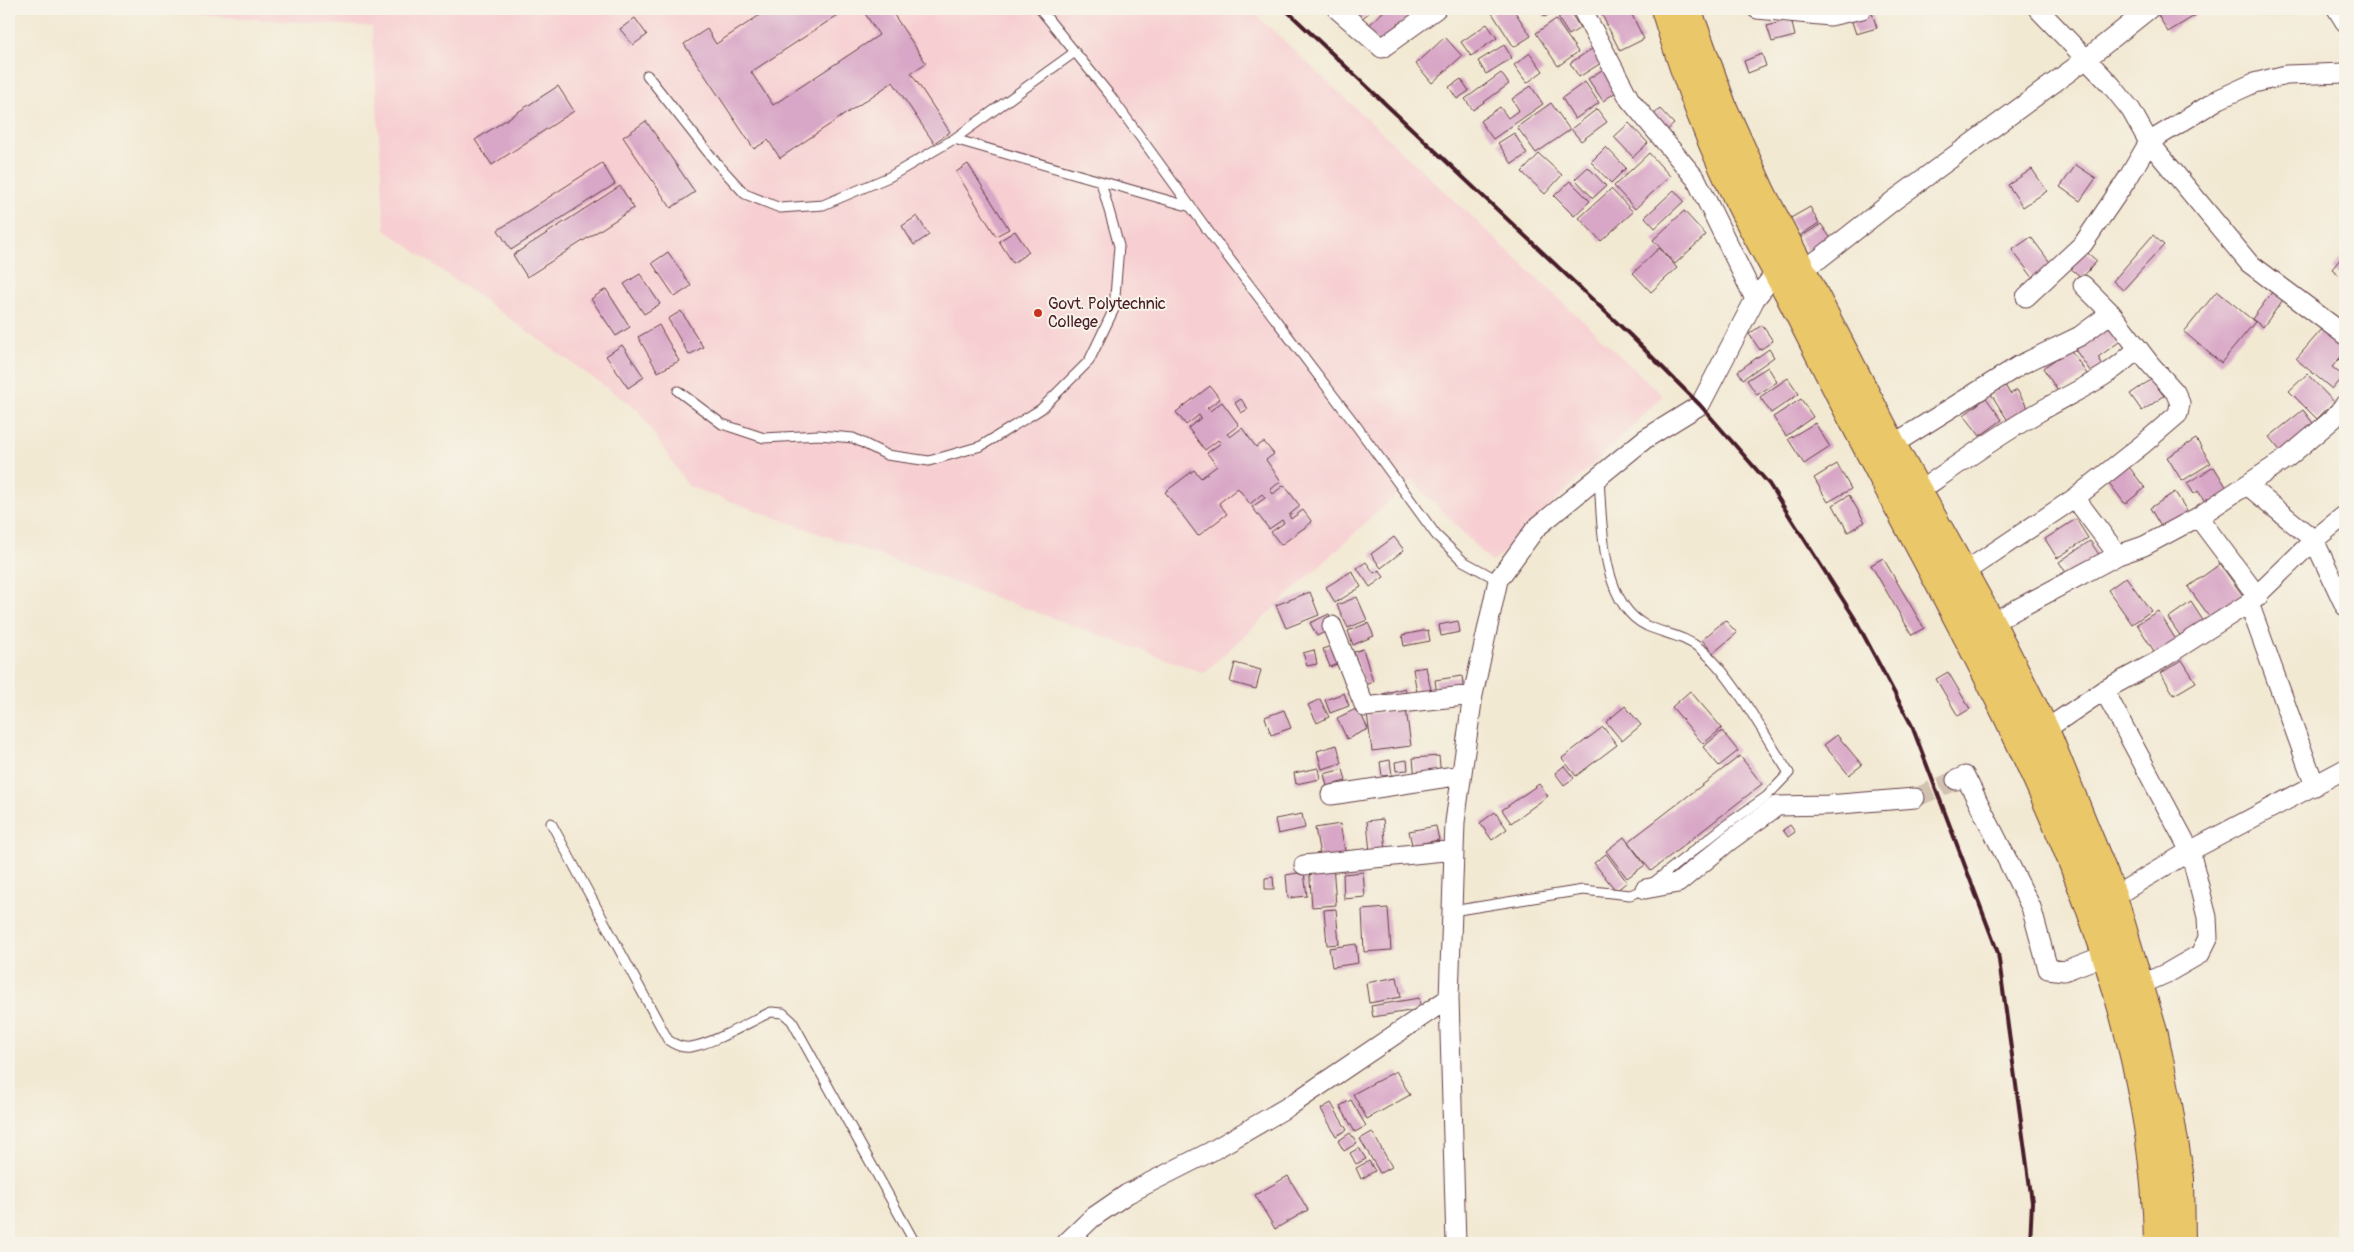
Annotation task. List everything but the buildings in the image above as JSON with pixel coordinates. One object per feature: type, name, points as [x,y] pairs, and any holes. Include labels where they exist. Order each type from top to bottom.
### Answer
[{"type":"highway","points":[[1665,9],[1688,83],[1739,202],[1789,270],[1892,445],[1991,622],[2045,730],[2113,897],[2154,1035],[2180,1179],[2181,1243]]},
{"type":"highway","points":[[1688,9],[1723,108],[1761,192],[1789,270],[2015,729],[2069,857],[2106,955],[2132,1046],[2150,1134],[2158,1208],[2158,1243]]},
{"type":"street","points":[[1337,9],[1382,48],[1436,9]]},
{"type":"street","points":[[1582,9],[1630,100],[1696,179],[1755,300]]},
{"type":"street","points":[[1757,9],[1830,16],[1862,9]]},
{"type":"street","points":[[2038,9],[2111,85],[2126,104],[2149,142],[2249,263],[2345,335]]},
{"type":"street","points":[[1456,1243],[1449,998],[1455,822],[1473,695],[1498,580],[1536,528],[1645,439],[1700,405],[1755,300],[1789,270],[1819,259],[1893,201],[2085,60],[2149,9]]},
{"type":"street","points":[[2337,9],[2345,22]]},
{"type":"street","points":[[2026,297],[2082,244],[2128,178],[2149,142],[2219,99],[2254,83],[2286,75],[2345,72]]},
{"type":"street","points":[[1963,572],[2075,498],[2178,414],[2180,403],[2176,392],[2138,348],[2112,312],[2083,284]]},
{"type":"street","points":[[1892,445],[2020,365],[2080,336],[2112,312]]},
{"type":"street","points":[[1918,492],[1993,440],[2040,411],[2103,378],[2138,348]]},
{"type":"street","points":[[1991,622],[2118,555],[2144,546],[2198,517],[2287,458],[2333,419],[2345,404]]},
{"type":"street","points":[[2247,484],[2314,540],[2345,606]]},
{"type":"street","points":[[2075,498],[2118,555]]},
{"type":"street","points":[[2045,730],[2104,690],[2158,661],[2254,600],[2314,540],[2345,515]]},
{"type":"street","points":[[2198,517],[2254,600],[2315,786]]},
{"type":"street","points":[[1332,626],[1365,707],[1473,695]]},
{"type":"street","points":[[2104,690],[2190,851],[2207,917],[2208,938],[2200,954],[2167,973],[2140,985]]},
{"type":"street","points":[[2113,897],[2190,851],[2345,769]]},
{"type":"street","points":[[1331,795],[1462,774]]},
{"type":"street","points":[[1956,780],[1965,776],[2031,907],[2048,969],[2064,971],[2106,955]]},
{"type":"street","points":[[1645,889],[1678,883],[1729,841],[1777,806],[1828,805],[1915,798]]},
{"type":"street","points":[[1304,864],[1454,850]]},
{"type":"street","points":[[1066,1243],[1092,1218],[1127,1194],[1210,1152],[1291,1105],[1449,998]]},
{"type":"lane","points":[[1040,9],[1109,94],[1436,535],[1463,561],[1498,580]]},
{"type":"lane","points":[[647,75],[714,160],[745,194],[780,208],[823,205],[889,177],[954,139],[1075,52]]},
{"type":"lane","points":[[954,139],[1191,207]]},
{"type":"lane","points":[[678,392],[722,424],[764,438],[818,435],[853,438],[887,454],[929,462],[982,446],[1041,409],[1089,361],[1114,309],[1119,246],[1101,182]]},
{"type":"lane","points":[[1452,911],[1582,890],[1630,895],[1645,889],[1726,825],[1766,797],[1789,773],[1727,678],[1702,650],[1681,636],[1646,625],[1626,608],[1613,583],[1604,552],[1598,476]]},
{"type":"lane","points":[[551,823],[668,1040],[678,1046],[690,1047],[771,1012],[783,1013],[792,1021],[914,1243]]},
{"type":"shaded area","name":"Govt. Polytechnic College","points":[[108,9],[1250,9],[1663,396],[1492,563],[1412,480],[1204,673],[688,486],[638,410],[385,230],[372,27]]},
{"type":"tunnel","points":[[1915,798],[1956,780]]},
{"type":"railway","points":[[1285,9],[1630,335],[1700,405],[1769,484],[1854,617],[1912,726],[1998,953],[2032,1202],[2030,1243]]},
{"type":"place","name":"Govt. Polytechnic College","points":[[1038,313]]}]
